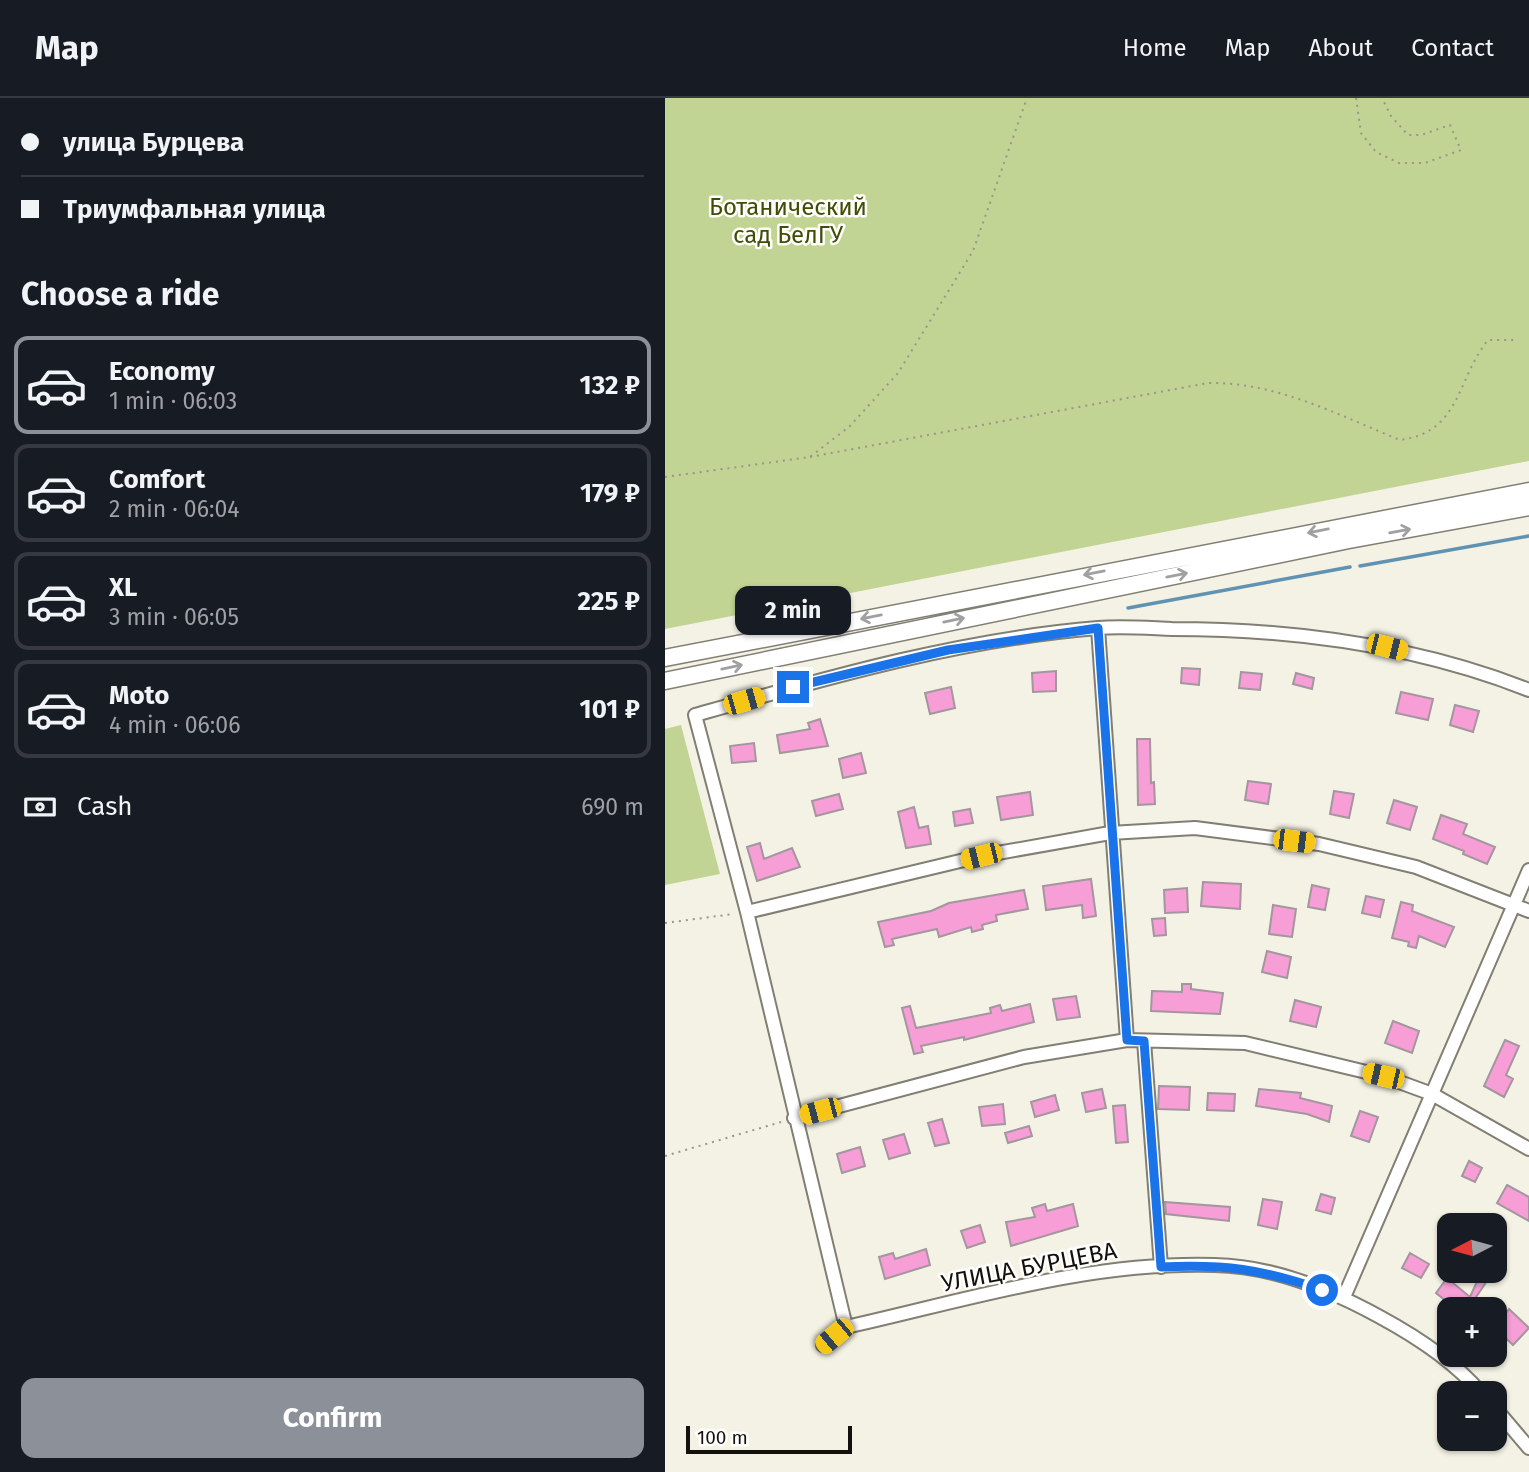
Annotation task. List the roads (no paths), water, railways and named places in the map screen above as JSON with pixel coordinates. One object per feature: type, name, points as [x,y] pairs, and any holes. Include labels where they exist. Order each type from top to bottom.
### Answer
[{"type":"main road","points":[[665,658],[1529,491]]},
{"type":"main road","points":[[665,681],[1336,543],[1529,507]]},
{"type":"street","points":[[1098,628],[1110,833],[1127,1040]]},
{"type":"street","points":[[823,1346],[846,1327],[747,912],[695,715],[817,680],[948,650],[1098,628],[1245,629],[1387,647],[1476,669],[1529,690]]},
{"type":"street","points":[[747,912],[981,856],[1110,833],[1195,828],[1319,844],[1416,867],[1529,911]]},
{"type":"street","points":[[1344,1297],[1529,870]]},
{"type":"street","points":[[794,1118],[1024,1057],[1127,1040],[1245,1043],[1383,1076],[1432,1094],[1529,1149]]},
{"type":"street","points":[[1144,1041],[1161,1267]]},
{"type":"street","name":"УЛИЦА БУРЦЕВА","points":[[846,1327],[1111,1269],[1217,1265],[1278,1275],[1344,1297],[1412,1334],[1471,1381]]},
{"type":"street","points":[[1507,1422],[1529,1448]]},
{"type":"waterway","points":[[1360,566],[1529,536]]},
{"type":"waterway","points":[[1128,608],[1350,567]]},
{"type":"park label","name":"Ботанический сад БелГУ","points":[[788,221]]}]
